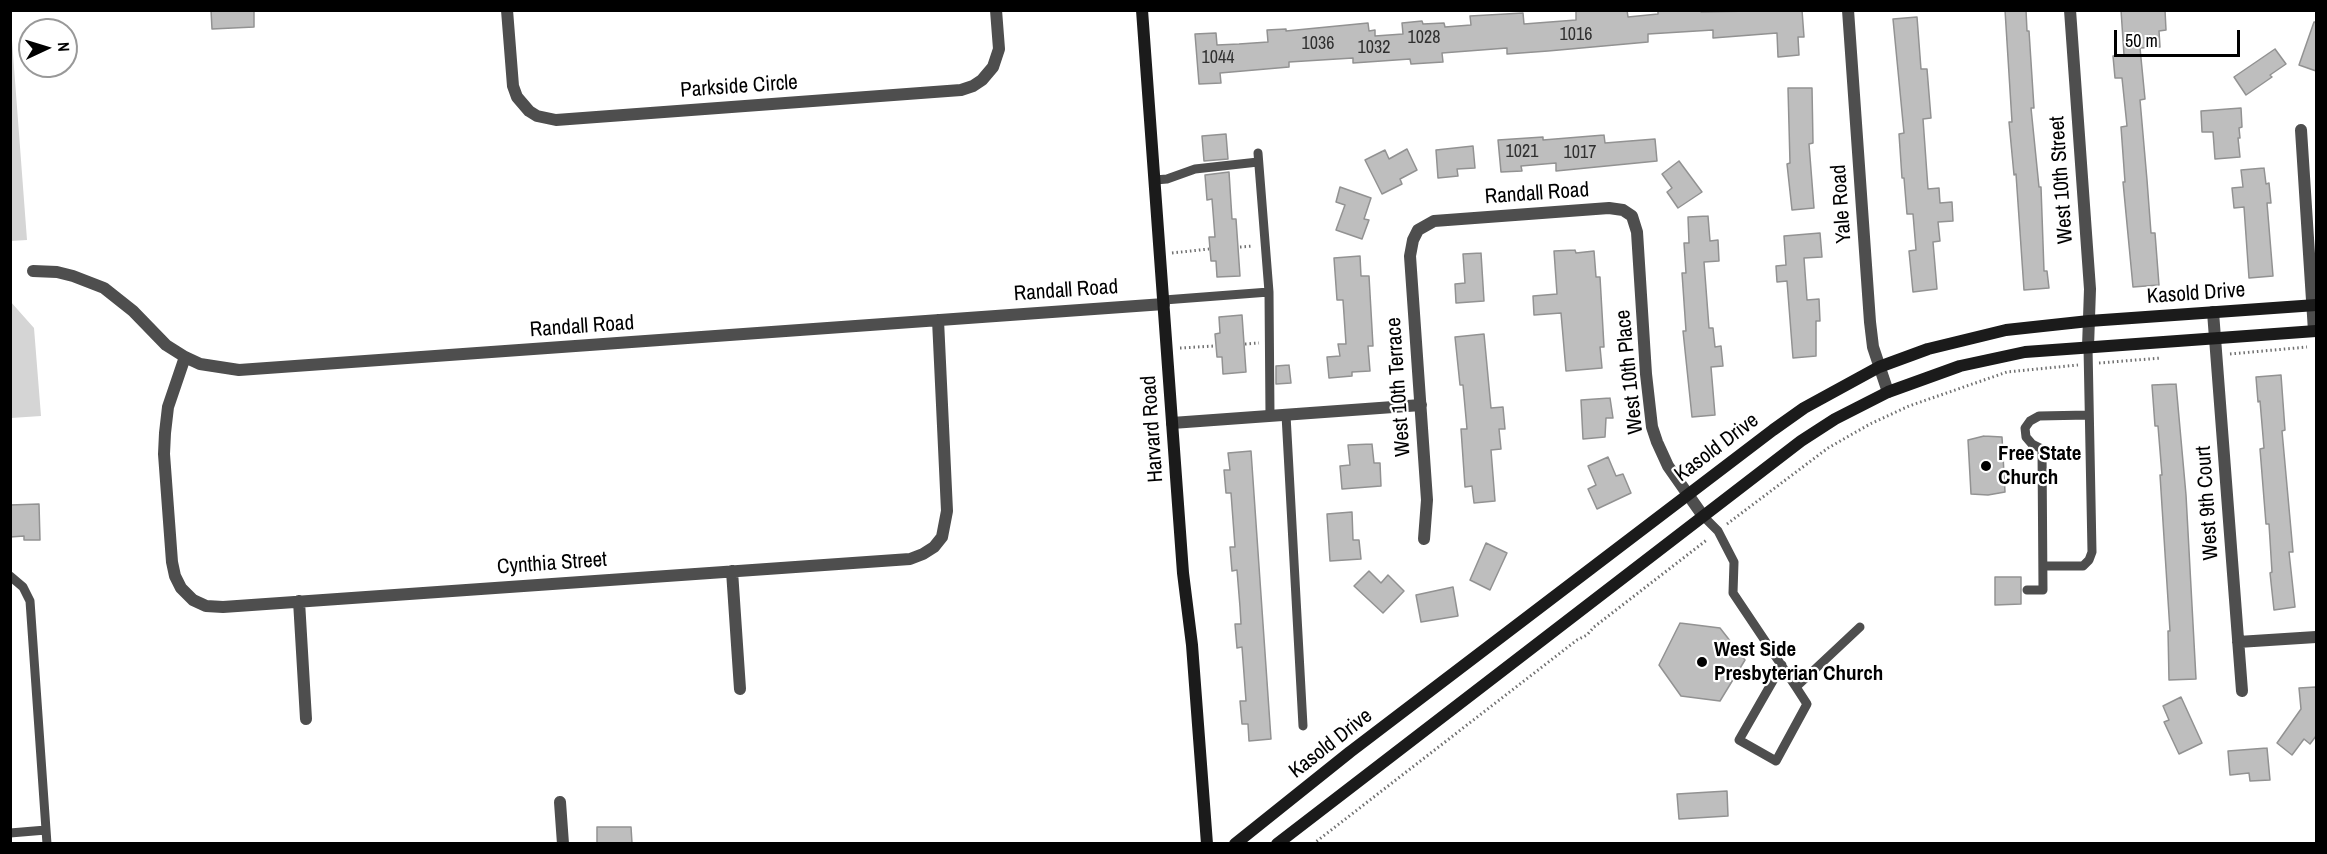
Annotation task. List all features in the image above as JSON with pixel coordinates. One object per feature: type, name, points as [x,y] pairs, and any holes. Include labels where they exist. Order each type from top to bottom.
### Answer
[{"type":"main road","name":"Harvard Road","points":[[1142,10],[1172,423],[1207,843]]},
{"type":"main road","name":"Kasold Drive","points":[[1235,843],[1359,745],[1804,408],[1879,367],[1928,349],[1987,334],[2042,325],[2314,305]]},
{"type":"main road","points":[[1277,843],[1801,441],[1835,419],[1888,392],[1941,372],[2025,352],[2315,331]]},
{"type":"street","name":"Parkside Circle","points":[[507,10],[513,86],[517,97],[529,111],[537,116],[556,120],[961,90],[982,80],[993,67],[999,49],[996,10]]},
{"type":"street","name":"Yale Road","points":[[1848,10],[1870,322],[1879,367],[1888,392]]},
{"type":"street","name":"West 10th Street","points":[[2070,10],[2090,289],[2088,347]]},
{"type":"street","points":[[2301,130],[2315,331]]},
{"type":"street","name":"Randall Road","points":[[1415,234],[1424,224],[1434,221],[1610,208],[1629,213]]},
{"type":"street","name":"West 10th Place","points":[[1629,213],[1635,221],[1637,232],[1646,374],[1652,427],[1662,455],[1703,516]]},
{"type":"street","name":"West 10th Terrace","points":[[1415,234],[1410,256],[1427,500],[1424,539]]},
{"type":"street","name":"Randall Road","points":[[33,271],[73,276],[104,288],[133,310],[166,345],[200,364],[220,368],[271,369],[1164,302]]},
{"type":"street","name":"West 9th Court","points":[[2213,312],[2242,691]]},
{"type":"street","name":"Cynthia Street","points":[[185,357],[168,407],[165,433],[172,562],[181,588],[193,600],[206,606],[223,607],[910,559],[934,547],[942,537],[947,511],[938,320]]},
{"type":"street","points":[[1172,423],[1421,405]]},
{"type":"street","points":[[732,571],[740,689]]},
{"type":"street","points":[[298,601],[306,719]]},
{"type":"street","points":[[2238,642],[2316,637]]},
{"type":"street","points":[[560,802],[563,843]]},
{"type":"lane","points":[[1155,180],[1167,179],[1195,169],[1258,157],[1269,292],[1270,416]]},
{"type":"lane","points":[[1164,302],[1269,292]]},
{"type":"lane","points":[[2043,566],[2083,566],[2089,560],[2092,552],[2088,347]]},
{"type":"lane","points":[[1286,415],[1303,726]]},
{"type":"lane","points":[[2027,590],[2043,590],[2042,449],[2032,444],[2026,436],[2025,428],[2030,421],[2039,416],[2088,415]]},
{"type":"lane","points":[[1703,516],[1718,531],[1734,562],[1733,593],[1782,665],[1796,687],[1808,704],[1776,761],[1739,740],[1782,665]]},
{"type":"lane","points":[[10,576],[23,587],[30,601],[47,843]]},
{"type":"lane","points":[[1796,687],[1860,627]]},
{"type":"lane","points":[[10,833],[46,830]]},
{"type":"path","points":[[1160,254],[1209,249]]},
{"type":"path","points":[[1167,348],[1214,346]]},
{"type":"path","points":[[2231,354],[2301,349],[2310,346]]},
{"type":"shaded area","points":[[10,14],[27,240],[11,241]]},
{"type":"shaded area","points":[[10,301],[34,328],[41,416],[11,418]]},
{"type":"building","points":[[211,10],[254,10],[254,27],[212,29]]},
{"type":"building","points":[[1576,10],[1627,10],[1628,17],[1658,14],[1658,10],[1700,10],[1701,12],[1802,10],[1804,37],[1798,37],[1799,55],[1778,57],[1777,33],[1713,38],[1713,30],[1648,34],[1648,42],[1548,51],[1507,54],[1507,48],[1442,53],[1443,62],[1411,64],[1410,59],[1353,63],[1353,58],[1289,62],[1289,67],[1220,73],[1221,83],[1199,84],[1195,34],[1216,33],[1217,45],[1239,44],[1268,42],[1267,30],[1286,29],[1286,31],[1368,23],[1369,31],[1375,30],[1375,36],[1403,34],[1402,23],[1422,21],[1423,24],[1444,23],[1445,27],[1471,25],[1470,16],[1523,13],[1524,24],[1576,20]]},
{"type":"building","points":[[2005,10],[2026,10],[2034,108],[2031,108],[2039,187],[2041,187],[2044,271],[2047,271],[2049,288],[2024,290],[2016,174],[2014,175],[2009,122],[2012,122]]},
{"type":"building","points":[[2121,10],[2165,10],[2166,30],[2159,31],[2160,47],[2140,48],[2145,99],[2140,100],[2151,233],[2155,233],[2159,285],[2133,287],[2123,182],[2125,182],[2121,127],[2127,126],[2122,78],[2115,78],[2113,56],[2124,55]]},
{"type":"building","points":[[1917,17],[1921,69],[1927,69],[1931,118],[1923,119],[1928,189],[1939,188],[1940,203],[1952,202],[1953,221],[1938,222],[1940,241],[1933,242],[1937,289],[1913,292],[1909,251],[1916,250],[1913,214],[1907,214],[1904,178],[1902,178],[1899,134],[1904,133],[1893,19]]},
{"type":"building","points":[[2314,22],[2316,22],[2316,71],[2299,65]]},
{"type":"building","points":[[2275,49],[2286,64],[2246,95],[2234,77]]},
{"type":"building","points":[[1788,88],[1812,88],[1813,143],[1809,144],[1814,208],[1792,210],[1787,164],[1790,163]]},
{"type":"building","points":[[2241,108],[2242,127],[2239,128],[2240,138],[2238,138],[2240,157],[2215,159],[2213,132],[2202,132],[2201,111]]},
{"type":"building","points":[[1226,134],[1228,159],[1204,161],[1202,136]]},
{"type":"building","points":[[1604,135],[1605,143],[1655,139],[1657,161],[1556,171],[1556,163],[1521,166],[1522,171],[1501,172],[1498,140],[1543,137],[1543,140]]},
{"type":"building","points":[[1473,146],[1475,168],[1457,169],[1458,176],[1438,178],[1436,150]]},
{"type":"building","points":[[1407,149],[1417,170],[1400,179],[1402,184],[1382,194],[1365,160],[1385,150],[1389,159]]},
{"type":"building","points":[[1679,161],[1702,192],[1678,208],[1667,192],[1672,188],[1662,174]]},
{"type":"building","points":[[2264,168],[2266,184],[2269,183],[2271,203],[2267,203],[2273,276],[2249,278],[2244,207],[2234,208],[2232,188],[2243,187],[2241,170]]},
{"type":"building","points":[[1229,172],[1232,219],[1236,219],[1240,276],[1217,277],[1216,261],[1211,261],[1209,237],[1215,237],[1212,199],[1207,200],[1205,175]]},
{"type":"building","points":[[1340,187],[1371,198],[1364,219],[1369,220],[1362,239],[1336,230],[1345,205],[1336,202]]},
{"type":"building","points":[[1708,216],[1710,241],[1718,240],[1719,261],[1704,262],[1709,328],[1713,328],[1715,347],[1721,346],[1723,366],[1711,367],[1715,415],[1692,417],[1683,331],[1686,331],[1682,273],[1686,273],[1684,243],[1689,243],[1688,217]]},
{"type":"building","points":[[1820,233],[1822,257],[1804,258],[1807,300],[1819,299],[1820,321],[1816,321],[1816,356],[1793,358],[1787,281],[1777,282],[1776,266],[1786,265],[1784,236]]},
{"type":"building","points":[[1575,250],[1576,253],[1594,251],[1596,277],[1600,277],[1604,347],[1600,347],[1602,368],[1566,371],[1561,313],[1534,315],[1533,296],[1557,294],[1554,251]]},
{"type":"building","points":[[1481,253],[1484,301],[1456,303],[1455,284],[1465,283],[1463,254]]},
{"type":"building","points":[[1360,256],[1361,276],[1369,276],[1373,346],[1368,346],[1370,371],[1352,372],[1352,376],[1329,378],[1327,357],[1340,356],[1338,344],[1346,344],[1343,300],[1337,300],[1334,258]]},
{"type":"building","points":[[1242,315],[1246,372],[1223,374],[1222,357],[1217,357],[1215,334],[1220,333],[1219,317]]},
{"type":"building","points":[[1484,334],[1491,408],[1503,407],[1505,429],[1499,429],[1501,449],[1491,450],[1495,501],[1474,503],[1472,486],[1465,487],[1461,429],[1467,429],[1455,337]]},
{"type":"building","points":[[1289,365],[1291,383],[1276,384],[1276,366]]},
{"type":"building","points":[[2281,375],[2285,430],[2282,431],[2293,552],[2289,552],[2295,607],[2274,610],[2270,573],[2272,572],[2269,524],[2266,524],[2260,449],[2264,448],[2256,377]]},
{"type":"building","points":[[2176,384],[2186,495],[2196,679],[2169,680],[2168,631],[2170,631],[2160,475],[2162,475],[2152,385]]},
{"type":"building","points":[[1610,398],[1613,418],[1606,418],[1605,437],[1583,439],[1581,400]]},
{"type":"building","name":"Free State Church","points":[[1984,436],[2002,437],[2005,492],[1988,495],[1971,494],[1968,440]]},
{"type":"building","points":[[1372,444],[1374,463],[1380,463],[1381,486],[1342,489],[1340,466],[1350,465],[1348,445]]},
{"type":"building","points":[[1251,451],[1271,739],[1249,741],[1248,724],[1242,724],[1240,701],[1246,701],[1242,647],[1237,648],[1235,624],[1241,624],[1240,607],[1237,570],[1232,571],[1230,547],[1235,547],[1231,493],[1226,493],[1224,470],[1230,470],[1228,453]]},
{"type":"building","points":[[1608,457],[1616,476],[1623,474],[1631,493],[1597,509],[1588,489],[1596,485],[1588,466]]},
{"type":"building","points":[[39,504],[40,540],[24,540],[24,536],[10,537],[10,505]]},
{"type":"building","points":[[1352,512],[1353,540],[1359,540],[1361,559],[1330,561],[1327,514]]},
{"type":"building","points":[[1486,543],[1507,553],[1490,590],[1470,580]]},
{"type":"building","points":[[1369,571],[1381,583],[1388,575],[1404,591],[1383,613],[1354,586]]},
{"type":"building","points":[[1995,577],[2021,577],[2021,604],[1995,605]]},
{"type":"building","points":[[1453,587],[1458,616],[1421,622],[1416,595]]},
{"type":"building","name":"West Side Presbyterian Church","points":[[1680,623],[1720,628],[1745,660],[1720,701],[1681,696],[1659,665]]},
{"type":"building","points":[[2316,687],[2316,736],[2310,744],[2304,739],[2292,755],[2277,743],[2301,709],[2299,688]]},
{"type":"building","points":[[2181,697],[2202,743],[2179,754],[2164,722],[2169,720],[2163,706]]},
{"type":"building","points":[[2267,748],[2270,780],[2250,781],[2249,773],[2230,775],[2228,751]]},
{"type":"building","points":[[1727,791],[1728,816],[1679,819],[1677,794]]},
{"type":"building","points":[[597,827],[631,827],[632,843],[597,843]]},
{"type":"place","name":"Free State Church","points":[[1986,466]]},
{"type":"place","name":"West Side Presbyterian Church","points":[[1702,662]]}]
